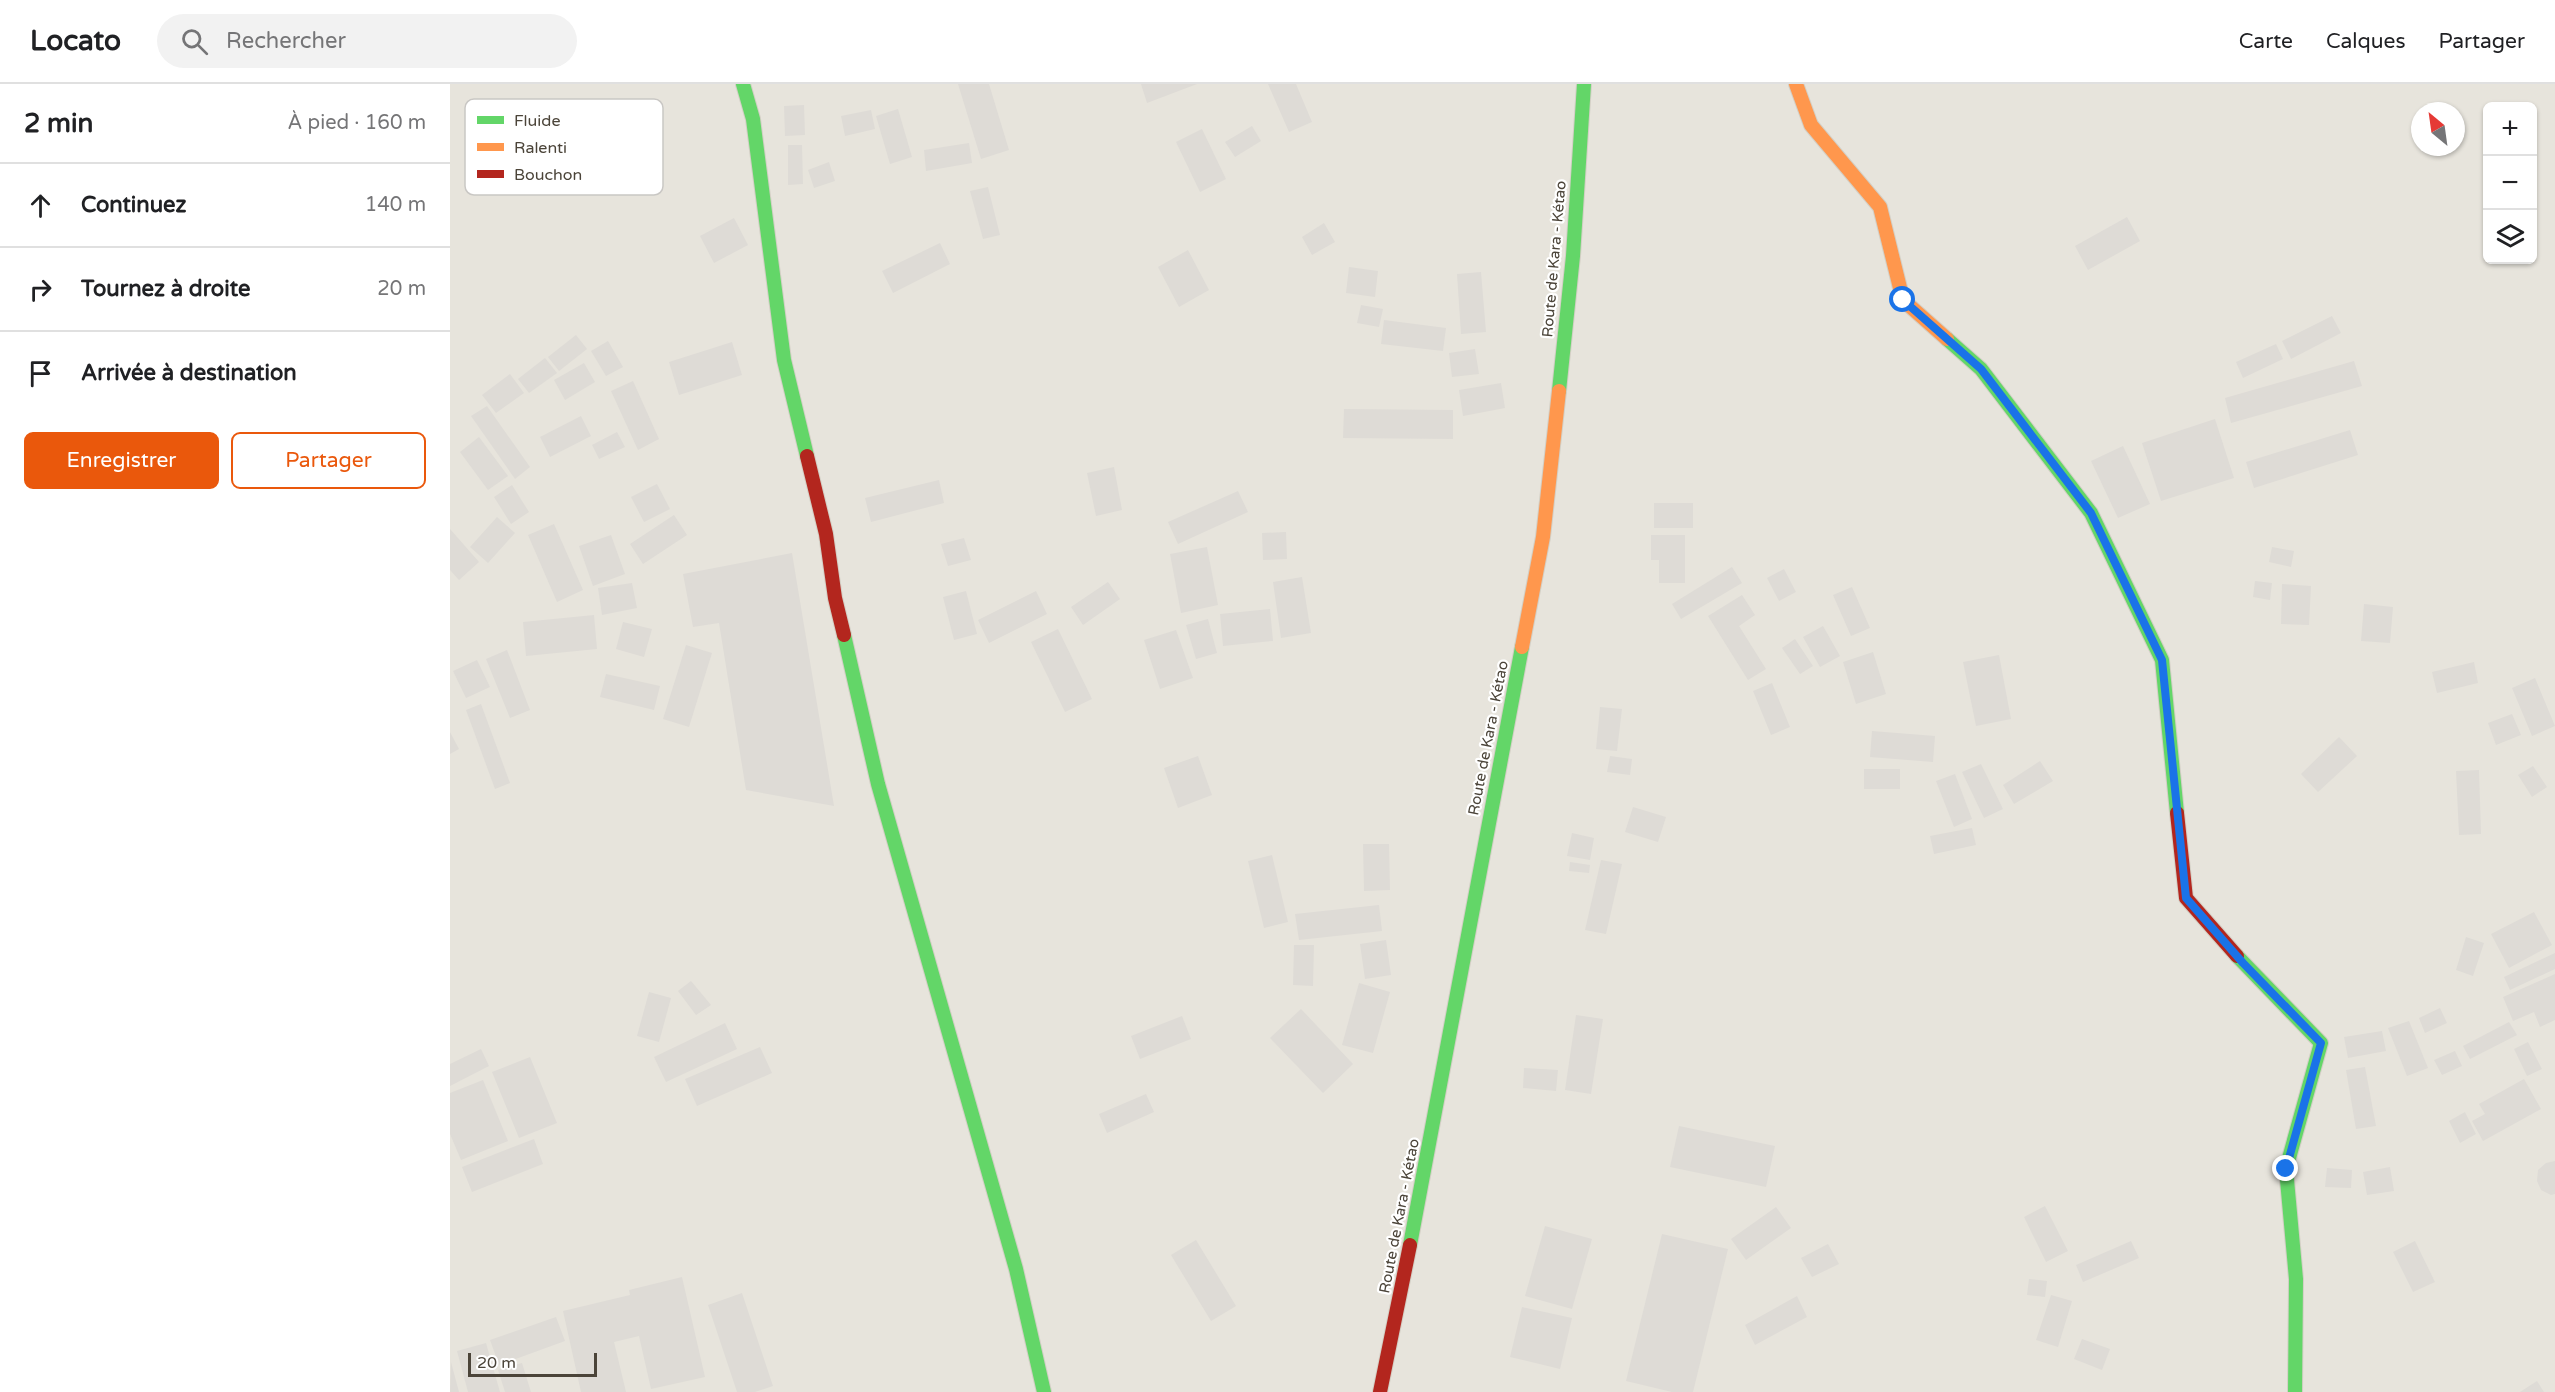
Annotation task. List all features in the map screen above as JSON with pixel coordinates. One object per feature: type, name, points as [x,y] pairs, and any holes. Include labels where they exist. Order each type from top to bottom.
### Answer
[{"type":"street","points":[[743,84],[753,119],[784,360],[826,534],[836,598],[875,772],[1016,1269],[1044,1392]]},
{"type":"street","name":"Route de Kara - Kétao","points":[[1380,1392],[1397,1313],[1543,537],[1573,256],[1584,84]]},
{"type":"street","points":[[1796,84],[1811,125],[1880,207],[1903,300],[1981,369],[2091,513],[2162,660],[2186,898],[2243,963],[2321,1043],[2286,1169],[2296,1279],[2295,1392]]},
{"type":"shaded area","points":[[450,84],[2555,84],[2555,1392],[450,1392]]},
{"type":"building","points":[[958,84],[989,84],[1009,150],[981,159]]},
{"type":"building","points":[[1141,84],[1197,84],[1147,103]]},
{"type":"building","points":[[1268,84],[1296,84],[1312,122],[1289,132]]},
{"type":"building","points":[[804,105],[805,135],[785,136],[784,106]]},
{"type":"building","points":[[898,109],[912,157],[890,164],[876,116]]},
{"type":"building","points":[[871,110],[875,129],[845,136],[841,116]]},
{"type":"building","points":[[1252,126],[1261,141],[1235,157],[1225,142]]},
{"type":"building","points":[[1202,129],[1226,179],[1200,192],[1176,142]]},
{"type":"building","points":[[969,143],[972,163],[926,171],[924,150]]},
{"type":"building","points":[[788,145],[802,145],[803,184],[788,185]]},
{"type":"building","points":[[829,162],[835,181],[814,188],[808,170]]},
{"type":"building","points":[[988,187],[1000,235],[983,239],[970,191]]},
{"type":"building","points":[[2127,217],[2140,241],[2088,270],[2075,246]]},
{"type":"building","points":[[734,218],[748,245],[714,263],[700,236]]},
{"type":"building","points":[[1324,223],[1335,242],[1312,255],[1302,237]]},
{"type":"building","points":[[940,243],[950,264],[893,293],[882,271]]},
{"type":"building","points":[[1188,250],[1209,290],[1179,307],[1158,267]]},
{"type":"building","points":[[1349,267],[1378,271],[1375,297],[1346,293]]},
{"type":"building","points":[[1481,272],[1486,332],[1461,334],[1457,274]]},
{"type":"building","points":[[1361,305],[1383,309],[1379,327],[1357,323]]},
{"type":"building","points":[[2332,316],[2341,333],[2291,359],[2282,341]]},
{"type":"building","points":[[1384,320],[1446,328],[1443,351],[1381,344]]},
{"type":"building","points":[[576,335],[587,349],[559,371],[548,357]]},
{"type":"building","points":[[608,341],[623,367],[606,376],[591,351]]},
{"type":"building","points":[[732,342],[742,375],[679,395],[669,362]]},
{"type":"building","points":[[2276,344],[2283,359],[2243,378],[2236,362]]},
{"type":"building","points":[[1475,349],[1479,374],[1452,377],[1449,353]]},
{"type":"building","points":[[545,358],[557,373],[529,393],[518,379]]},
{"type":"building","points":[[2354,361],[2362,386],[2231,423],[2225,398]]},
{"type":"building","points":[[584,363],[595,382],[565,400],[554,380]]},
{"type":"building","points":[[510,374],[524,393],[496,413],[482,395]]},
{"type":"building","points":[[633,381],[659,439],[638,450],[611,391]]},
{"type":"building","points":[[1501,383],[1505,408],[1463,416],[1459,390]]},
{"type":"building","points":[[487,406],[530,467],[515,479],[471,416]]},
{"type":"building","points":[[1344,409],[1453,410],[1453,439],[1343,438]]},
{"type":"building","points":[[581,416],[591,436],[550,457],[540,437]]},
{"type":"building","points":[[2215,419],[2234,478],[2161,501],[2142,443]]},
{"type":"building","points":[[2350,430],[2358,455],[2254,488],[2246,462]]},
{"type":"building","points":[[617,432],[625,447],[599,459],[592,445]]},
{"type":"building","points":[[479,437],[508,476],[488,490],[460,452]]},
{"type":"building","points":[[2123,446],[2150,504],[2118,518],[2091,461]]},
{"type":"building","points":[[1114,467],[1122,510],[1096,516],[1087,473]]},
{"type":"building","points":[[939,480],[944,503],[871,522],[865,498]]},
{"type":"building","points":[[657,484],[670,509],[644,522],[631,497]]},
{"type":"building","points":[[512,485],[529,512],[511,524],[494,497]]},
{"type":"building","points":[[1238,491],[1248,512],[1178,544],[1168,522]]},
{"type":"building","points":[[1654,503],[1693,503],[1693,528],[1654,528]]},
{"type":"building","points":[[674,515],[687,535],[643,564],[630,544]]},
{"type":"building","points":[[497,517],[515,533],[488,563],[470,547]]},
{"type":"building","points":[[554,524],[583,590],[557,602],[528,535]]},
{"type":"building","points":[[450,529],[479,562],[459,580],[450,570]]},
{"type":"building","points":[[1286,532],[1287,559],[1263,560],[1262,533]]},
{"type":"building","points":[[611,535],[625,574],[593,586],[579,546]]},
{"type":"building","points":[[1651,535],[1685,535],[1685,583],[1659,583],[1659,560],[1651,560]]},
{"type":"building","points":[[964,538],[971,560],[948,566],[941,544]]},
{"type":"building","points":[[1207,547],[1218,605],[1181,613],[1170,554]]},
{"type":"building","points":[[2272,547],[2294,551],[2291,567],[2269,562]]},
{"type":"building","points":[[792,553],[834,806],[746,790],[719,623],[693,627],[683,574]]},
{"type":"building","points":[[1732,567],[1742,583],[1681,619],[1672,604]]},
{"type":"building","points":[[1784,569],[1796,592],[1779,601],[1767,578]]},
{"type":"building","points":[[1302,577],[1311,633],[1281,638],[1273,582]]},
{"type":"building","points":[[2255,581],[2272,583],[2270,600],[2253,597]]},
{"type":"building","points":[[1108,582],[1120,599],[1083,625],[1071,607]]},
{"type":"building","points":[[632,583],[637,608],[602,615],[598,588]]},
{"type":"building","points":[[2282,584],[2311,586],[2309,625],[2281,624]]},
{"type":"building","points":[[1852,587],[1870,628],[1851,636],[1833,595]]},
{"type":"building","points":[[966,591],[977,634],[954,640],[943,597]]},
{"type":"building","points":[[1036,591],[1047,614],[989,643],[978,620]]},
{"type":"building","points":[[1742,595],[1755,615],[1739,626],[1766,669],[1748,680],[1708,616]]},
{"type":"building","points":[[2364,604],[2393,607],[2390,643],[2361,641]]},
{"type":"building","points":[[1270,609],[1273,641],[1223,646],[1220,614]]},
{"type":"building","points":[[594,615],[597,649],[526,656],[523,622]]},
{"type":"building","points":[[1208,619],[1217,653],[1196,659],[1186,625]]},
{"type":"building","points":[[623,622],[652,629],[644,657],[616,649]]},
{"type":"building","points":[[1823,626],[1840,656],[1820,667],[1803,637]]},
{"type":"building","points":[[1058,629],[1092,699],[1065,712],[1031,642]]},
{"type":"building","points":[[1176,630],[1193,678],[1160,689],[1144,640]]},
{"type":"building","points":[[1795,639],[1813,666],[1800,674],[1782,648]]},
{"type":"building","points":[[686,645],[712,653],[689,727],[663,719]]},
{"type":"building","points":[[507,650],[530,710],[510,718],[486,659]]},
{"type":"building","points":[[1873,652],[1886,694],[1856,704],[1843,662]]},
{"type":"building","points":[[1999,655],[2011,719],[1976,726],[1963,662]]},
{"type":"building","points":[[477,660],[490,687],[466,698],[453,671]]},
{"type":"building","points":[[2474,662],[2478,683],[2437,693],[2432,672]]},
{"type":"building","points":[[606,674],[660,686],[654,710],[600,697]]},
{"type":"building","points":[[2535,678],[2555,726],[2532,736],[2512,688]]},
{"type":"building","points":[[1772,683],[1790,727],[1771,735],[1753,691]]},
{"type":"building","points":[[481,704],[510,783],[495,789],[466,710]]},
{"type":"building","points":[[1600,707],[1622,709],[1617,751],[1596,749]]},
{"type":"building","points":[[2512,714],[2521,735],[2496,745],[2488,723]]},
{"type":"building","points":[[1872,731],[1935,736],[1933,762],[1870,757]]},
{"type":"building","points":[[450,732],[459,749],[450,754]]},
{"type":"building","points":[[2339,737],[2357,756],[2318,792],[2301,774]]},
{"type":"building","points":[[1198,756],[1212,795],[1178,808],[1164,768]]},
{"type":"building","points":[[1610,756],[1632,759],[1630,775],[1607,772]]},
{"type":"building","points":[[2040,761],[2053,781],[2014,804],[2003,785]]},
{"type":"building","points":[[1981,764],[2003,809],[1984,818],[1962,772]]},
{"type":"building","points":[[2533,766],[2547,787],[2532,797],[2518,775]]},
{"type":"building","points":[[1864,769],[1900,769],[1900,789],[1864,789]]},
{"type":"building","points":[[2479,770],[2481,834],[2459,835],[2456,771]]},
{"type":"building","points":[[1955,774],[1972,819],[1954,827],[1936,781]]},
{"type":"building","points":[[1633,807],[1666,817],[1658,842],[1625,832]]},
{"type":"building","points":[[1972,828],[1976,845],[1934,854],[1930,836]]},
{"type":"building","points":[[1572,833],[1594,838],[1590,860],[1567,856]]},
{"type":"building","points":[[1363,844],[1389,844],[1390,890],[1364,891]]},
{"type":"building","points":[[1272,855],[1288,922],[1264,928],[1248,861]]},
{"type":"building","points":[[1601,860],[1622,864],[1606,934],[1585,930]]},
{"type":"building","points":[[1570,862],[1590,865],[1589,873],[1569,871]]},
{"type":"building","points":[[1379,905],[1382,931],[1299,940],[1295,914]]},
{"type":"building","points":[[2534,912],[2552,945],[2509,968],[2491,934]]},
{"type":"building","points":[[2466,937],[2484,943],[2473,976],[2456,970]]},
{"type":"building","points":[[1386,940],[1391,975],[1365,979],[1360,944]]},
{"type":"building","points":[[1294,945],[1314,945],[1313,986],[1293,985]]},
{"type":"building","points":[[2555,953],[2555,969],[2510,990],[2504,977]]},
{"type":"building","points":[[2555,974],[2555,1020],[2540,1027],[2534,1012],[2513,1021],[2503,997]]},
{"type":"building","points":[[691,981],[711,1005],[696,1015],[678,991]]},
{"type":"building","points":[[1359,983],[1390,992],[1373,1053],[1342,1045]]},
{"type":"building","points":[[649,992],[671,998],[659,1042],[637,1036]]},
{"type":"building","points":[[2440,1008],[2447,1023],[2425,1033],[2419,1018]]},
{"type":"building","points":[[1301,1009],[1353,1064],[1323,1093],[1270,1038]]},
{"type":"building","points":[[1576,1015],[1603,1019],[1591,1094],[1565,1090]]},
{"type":"building","points":[[1182,1016],[1191,1039],[1140,1059],[1131,1036]]},
{"type":"building","points":[[2409,1021],[2428,1068],[2407,1076],[2388,1028]]},
{"type":"building","points":[[2509,1022],[2517,1035],[2470,1059],[2463,1046]]},
{"type":"building","points":[[725,1023],[737,1049],[666,1082],[654,1057]]},
{"type":"building","points":[[2382,1031],[2386,1051],[2348,1058],[2344,1037]]},
{"type":"building","points":[[2528,1042],[2542,1069],[2527,1076],[2514,1049]]},
{"type":"building","points":[[760,1047],[772,1073],[697,1106],[685,1079]]},
{"type":"building","points":[[481,1049],[489,1066],[450,1086],[450,1064]]},
{"type":"building","points":[[2455,1051],[2462,1066],[2442,1075],[2434,1060]]},
{"type":"building","points":[[530,1057],[557,1123],[519,1138],[492,1072]]},
{"type":"building","points":[[2365,1067],[2376,1126],[2356,1129],[2346,1070]]},
{"type":"building","points":[[1524,1068],[1558,1070],[1556,1091],[1523,1088]]},
{"type":"building","points":[[2524,1079],[2541,1109],[2483,1141],[2472,1121],[2485,1114],[2479,1104]]},
{"type":"building","points":[[483,1080],[508,1141],[461,1160],[450,1134],[450,1093]]},
{"type":"building","points":[[1146,1094],[1154,1112],[1107,1133],[1099,1114]]},
{"type":"building","points":[[2465,1112],[2476,1134],[2460,1143],[2449,1121]]},
{"type":"building","points":[[1679,1126],[1775,1146],[1766,1187],[1670,1167]]},
{"type":"building","points":[[534,1139],[543,1164],[472,1192],[462,1167]]},
{"type":"building","points":[[2555,1161],[2555,1194],[2551,1195],[2541,1190],[2537,1181],[2538,1170],[2546,1163]]},
{"type":"building","points":[[2390,1167],[2394,1191],[2367,1195],[2363,1172]]},
{"type":"building","points":[[2327,1168],[2352,1170],[2351,1188],[2325,1187]]},
{"type":"building","points":[[2045,1206],[2068,1251],[2046,1262],[2024,1217]]},
{"type":"building","points":[[1776,1207],[1791,1228],[1746,1260],[1731,1239]]},
{"type":"building","points":[[1545,1226],[1592,1239],[1572,1309],[1525,1296]]},
{"type":"building","points":[[1662,1234],[1728,1249],[1693,1392],[1672,1392],[1626,1381]]},
{"type":"building","points":[[1196,1240],[1236,1306],[1211,1321],[1171,1255]]},
{"type":"building","points":[[2131,1241],[2139,1258],[2083,1282],[2076,1265]]},
{"type":"building","points":[[2415,1241],[2435,1282],[2413,1292],[2393,1252]]},
{"type":"building","points":[[1828,1244],[1839,1264],[1812,1277],[1801,1258]]},
{"type":"building","points":[[682,1277],[705,1377],[651,1389],[639,1336],[614,1342],[626,1392],[581,1392],[563,1311],[630,1295],[629,1290]]},
{"type":"building","points":[[2029,1279],[2047,1281],[2045,1297],[2027,1295]]},
{"type":"building","points":[[742,1293],[773,1386],[755,1392],[737,1392],[708,1305]]},
{"type":"building","points":[[2051,1295],[2072,1301],[2058,1347],[2036,1340]]},
{"type":"building","points":[[1797,1296],[1807,1317],[1755,1345],[1745,1325]]},
{"type":"building","points":[[1522,1307],[1572,1318],[1560,1369],[1510,1357]]},
{"type":"building","points":[[556,1317],[565,1341],[499,1365],[490,1340]]},
{"type":"building","points":[[2082,1339],[2110,1349],[2102,1370],[2074,1359]]},
{"type":"building","points":[[486,1343],[500,1392],[468,1392],[457,1351]]},
{"type":"building","points":[[451,1362],[459,1392],[450,1392]]},
{"type":"building","points":[[522,1363],[531,1392],[505,1392],[498,1370]]},
{"type":"building","points":[[2537,1381],[2544,1392],[2520,1392]]},
{"type":"traffic: fast","points":[[743,84],[753,119],[784,360],[807,456]]},
{"type":"traffic: fast","points":[[1559,391],[1573,256],[1584,84]]},
{"type":"traffic: fast","points":[[1947,339],[1981,369],[2091,513],[2162,660],[2177,813]]},
{"type":"traffic: fast","points":[[844,635],[878,784],[1016,1269],[1044,1392]]},
{"type":"traffic: fast","points":[[1410,1245],[1522,647]]},
{"type":"traffic: fast","points":[[2237,956],[2321,1043],[2286,1169],[2296,1279],[2295,1392]]},
{"type":"traffic: slow","points":[[1796,84],[1811,125],[1880,207],[1903,300],[1947,339]]},
{"type":"traffic: slow","points":[[1522,647],[1543,537],[1559,391]]},
{"type":"traffic: jam","points":[[807,456],[826,534],[835,598],[844,635]]},
{"type":"traffic: jam","points":[[2177,813],[2186,898],[2237,956]]},
{"type":"traffic: jam","points":[[1380,1392],[1410,1245]]},
{"type":"route","points":[[1903,300],[1981,369],[2091,513],[2162,660],[2172,781],[2186,898],[2243,963],[2321,1043],[2286,1169]]}]
